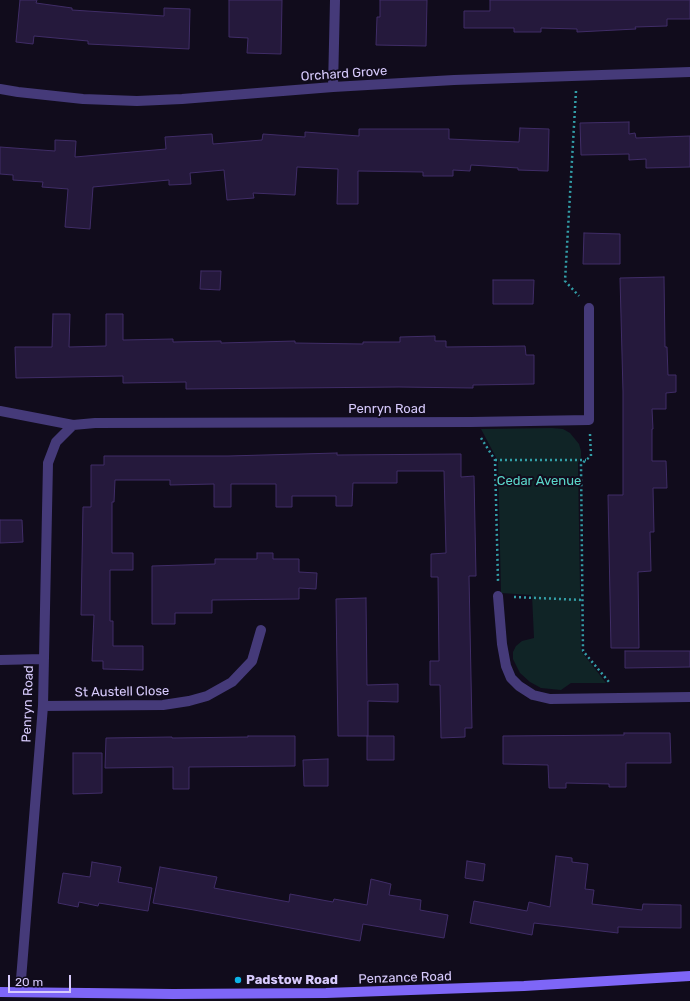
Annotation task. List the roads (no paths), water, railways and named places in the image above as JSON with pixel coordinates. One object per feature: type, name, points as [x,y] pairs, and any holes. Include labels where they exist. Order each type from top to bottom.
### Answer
[{"type":"street","points":[[333,87],[335,0]]},
{"type":"street","name":"Orchard Grove","points":[[0,89],[83,99],[137,101],[454,80],[690,72]]},
{"type":"street","name":"Penryn Road","points":[[0,411],[73,425],[95,423],[471,422],[589,420],[589,308]]},
{"type":"street","name":"Penryn Road","points":[[20,992],[43,706],[48,463],[56,442],[73,425]]},
{"type":"street","points":[[498,596],[502,644],[506,666],[511,678],[519,686],[533,695],[542,698],[690,697]]},
{"type":"street","name":"St Austell Close","points":[[43,706],[163,705],[189,701],[207,696],[232,682],[252,661],[261,630]]},
{"type":"street","points":[[0,660],[43,659]]},
{"type":"street","name":"Penzance Road","points":[[0,992],[326,997],[690,976]]},
{"type":"place","name":"Padstow Road","points":[[238,980]]},
{"type":"park label","name":"Cedar Avenue","points":[[539,481]]}]
